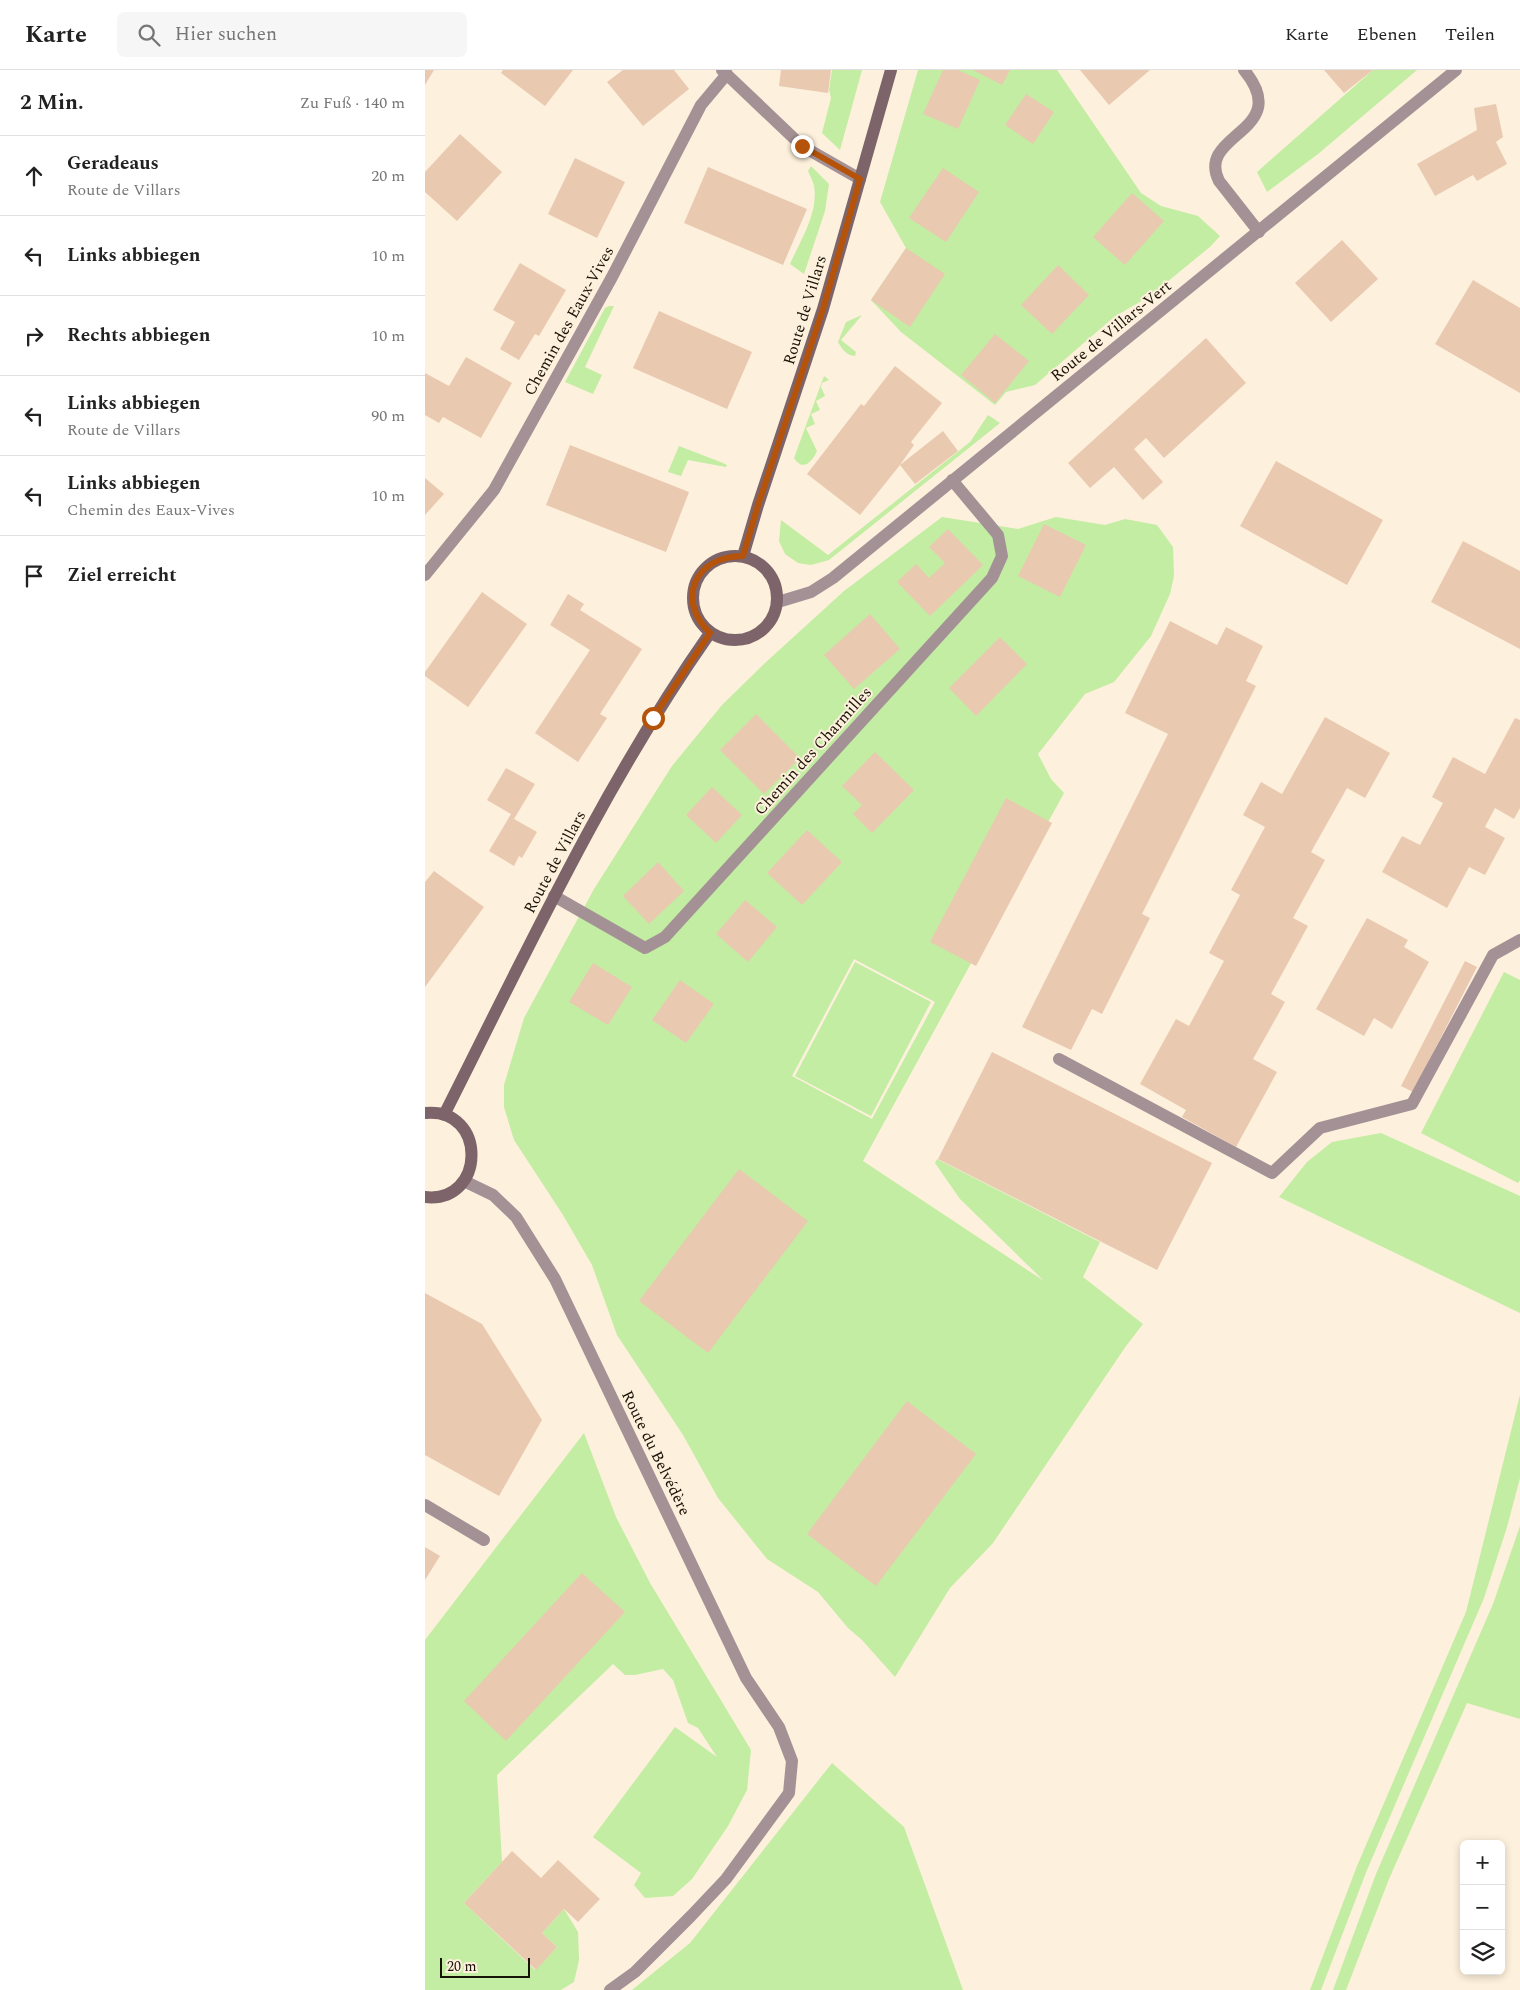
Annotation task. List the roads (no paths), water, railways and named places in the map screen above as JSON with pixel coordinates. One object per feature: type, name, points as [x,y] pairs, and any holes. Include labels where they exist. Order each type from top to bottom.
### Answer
[{"type":"main road","name":"Route de Villars","points":[[743,556],[823,309],[891,70]]},
{"type":"main road","points":[[729,556],[743,556],[755,560],[773,578],[778,602],[774,617],[765,629],[753,638],[739,641],[724,640],[710,633],[700,623],[694,610],[695,582],[703,570],[715,561],[729,556]]},
{"type":"main road","name":"Route de Villars","points":[[444,1115],[554,896],[633,751],[710,633]]},
{"type":"main road","points":[[425,1113],[444,1115],[461,1126],[471,1143],[472,1163],[464,1181],[454,1190],[441,1196],[425,1197]]},
{"type":"street","points":[[1244,70],[1254,82],[1258,92],[1259,103],[1256,115],[1248,126],[1222,148],[1215,158],[1213,165],[1214,172],[1219,181],[1259,232]]},
{"type":"street","name":"Route de Villars-Vert","points":[[778,602],[811,592],[833,578],[1455,70]]},
{"type":"street","name":"Chemin des Eaux-Vives","points":[[425,575],[494,490],[612,277],[701,105],[725,72],[802,146],[860,179]]},
{"type":"street","name":"Chemin des Charmilles","points":[[554,896],[645,948],[665,937],[992,578],[1002,556],[997,535],[952,480]]},
{"type":"street","points":[[1059,1059],[1272,1173],[1320,1128],[1412,1104],[1493,954],[1520,940]]},
{"type":"street","name":"Route du Belvédère","points":[[464,1181],[493,1195],[516,1217],[555,1279],[746,1678],[779,1726],[792,1761],[789,1793],[725,1879],[635,1972],[610,1990]]},
{"type":"street","points":[[425,1505],[483,1540]]}]
